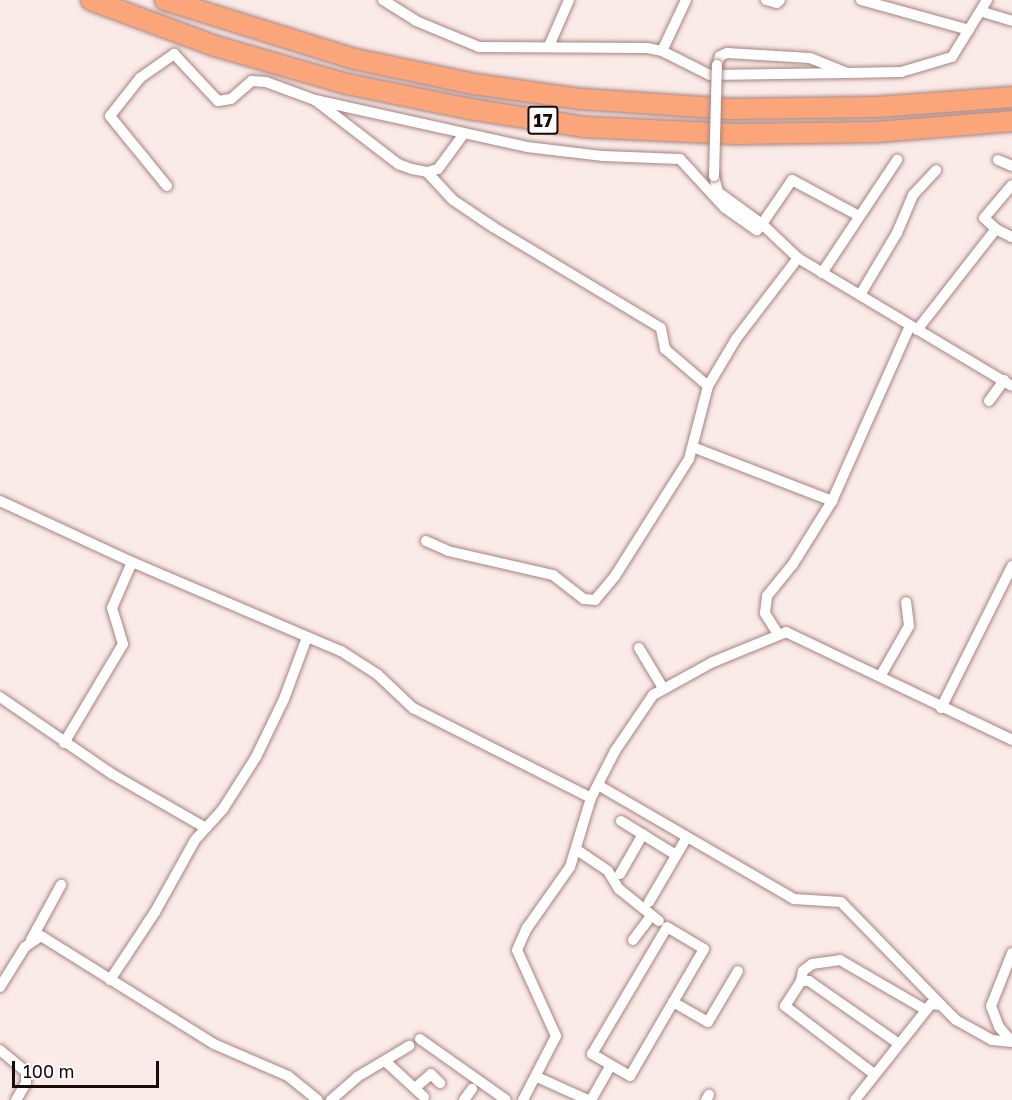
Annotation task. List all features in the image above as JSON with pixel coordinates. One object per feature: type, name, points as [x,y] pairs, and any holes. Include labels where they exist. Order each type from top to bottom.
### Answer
[{"type":"highway","name":"17","points":[[91,0],[215,46],[347,84],[470,109],[584,127],[737,134],[876,132],[1012,121]]},
{"type":"highway","name":"17","points":[[165,0],[355,59],[474,84],[580,99],[731,109],[877,107],[1012,97]]},
{"type":"street","points":[[383,0],[416,21],[479,48],[549,46],[662,51],[710,75],[901,72],[939,62],[952,57],[983,12],[987,0]]},
{"type":"street","points":[[549,46],[569,0]]},
{"type":"street","points":[[662,51],[686,0]]},
{"type":"street","points":[[766,0],[777,3],[780,0]]},
{"type":"street","points":[[861,0],[969,30]]},
{"type":"street","points":[[983,12],[1012,21]]},
{"type":"street","points":[[847,73],[810,58],[727,53],[720,56],[717,65],[714,176],[718,192],[762,224],[798,258],[1008,383],[988,401]]},
{"type":"street","points":[[167,186],[110,116],[126,91],[153,66],[174,54],[222,103],[259,80],[315,100],[374,111],[463,135],[603,156],[680,159],[725,208],[757,230],[792,180],[859,216]]},
{"type":"street","points":[[315,100],[398,164],[427,172],[438,169],[463,135]]},
{"type":"street","points":[[822,273],[897,160]]},
{"type":"street","points":[[998,160],[1012,166]]},
{"type":"street","points":[[860,295],[897,233],[913,195],[936,170]]},
{"type":"street","points":[[427,172],[453,200],[493,227],[661,328],[665,350],[708,386]]},
{"type":"street","points":[[1012,185],[984,218],[996,229],[1012,237]]},
{"type":"street","points":[[778,634],[765,613],[767,596],[793,564],[832,501],[913,328],[996,229]]},
{"type":"street","points":[[426,542],[448,551],[553,575],[584,599],[595,600],[615,576],[695,448],[708,386],[736,339],[798,258]]},
{"type":"street","points":[[695,448],[832,501]]},
{"type":"street","points":[[0,501],[132,562],[358,660],[421,713],[591,798]]},
{"type":"street","points":[[64,743],[123,644],[112,608],[132,562]]},
{"type":"street","points":[[941,708],[1012,566]]},
{"type":"street","points":[[881,675],[909,626],[906,602]]},
{"type":"street","points":[[523,1100],[537,1077],[556,1036],[517,950],[527,928],[570,867],[591,798],[598,785],[636,717],[663,688],[778,634],[798,634],[941,708],[1012,740]]},
{"type":"street","points":[[110,980],[155,912],[190,848],[256,757],[284,699],[307,637]]},
{"type":"street","points":[[639,648],[663,688]]},
{"type":"street","points":[[0,697],[64,743],[206,828]]},
{"type":"street","points":[[598,785],[794,899],[841,902],[956,1020],[992,1040],[1012,1042]]},
{"type":"street","points":[[621,821],[676,855]]},
{"type":"street","points":[[620,874],[643,834]]},
{"type":"street","points":[[649,902],[687,837]]},
{"type":"street","points":[[577,850],[608,871],[619,889],[655,918],[633,940]]},
{"type":"street","points":[[0,987],[31,940],[62,885]]},
{"type":"street","points":[[667,927],[705,949],[673,1002],[630,1076],[592,1054],[667,927]]},
{"type":"street","points":[[31,940],[40,936],[47,939],[214,1044],[288,1076],[317,1100],[409,1046]]},
{"type":"street","points":[[1012,953],[991,1006],[999,1027],[1012,1042]]},
{"type":"street","points":[[874,1074],[785,1006],[801,981],[803,971],[812,964],[840,960],[926,1010]]},
{"type":"street","points":[[673,1002],[708,1022],[738,971]]},
{"type":"street","points":[[801,981],[809,981],[898,1043]]},
{"type":"street","points":[[855,1100],[931,1004],[941,1005]]},
{"type":"street","points":[[420,1039],[506,1100]]},
{"type":"street","points":[[0,1050],[26,1072],[26,1083],[16,1100]]},
{"type":"street","points":[[385,1061],[424,1097]]},
{"type":"street","points":[[537,1077],[589,1100],[611,1065]]},
{"type":"street","points":[[415,1088],[431,1074],[440,1083]]},
{"type":"street","points":[[331,1100],[357,1077]]},
{"type":"street","points":[[464,1100],[472,1089]]}]
